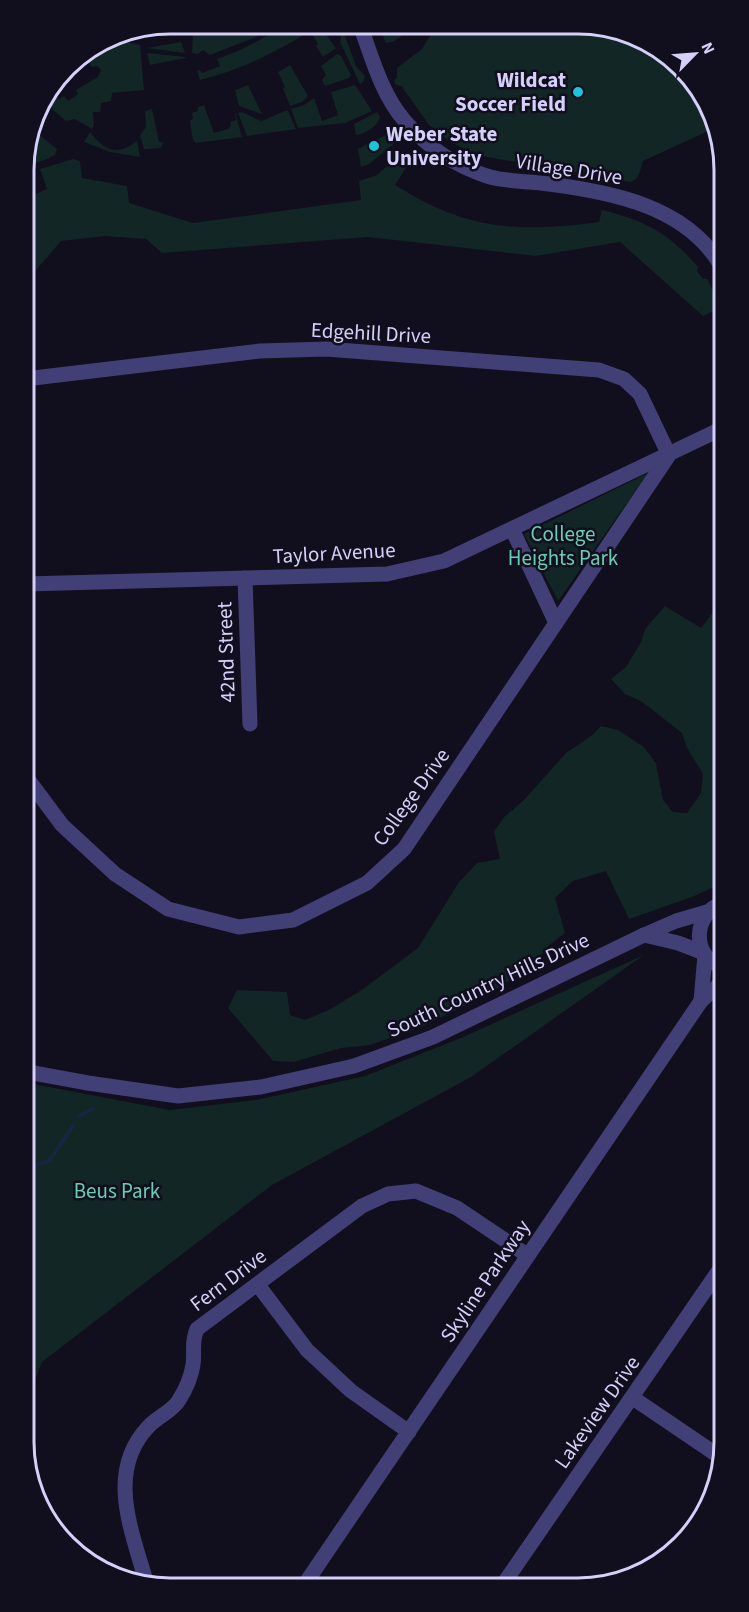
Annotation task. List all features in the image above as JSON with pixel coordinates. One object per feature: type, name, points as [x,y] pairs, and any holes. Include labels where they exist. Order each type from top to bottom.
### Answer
[{"type":"street","name":"Village Drive","points":[[364,35],[380,79],[397,111],[423,139],[453,162],[474,172],[499,179],[550,184],[643,204],[681,224],[702,241],[714,256]]},
{"type":"street","name":"Edgehill Drive","points":[[35,378],[260,351],[326,349],[599,370],[624,379],[640,394],[669,455]]},
{"type":"street","name":"Taylor Avenue","points":[[35,584],[387,574],[444,561],[714,432]]},
{"type":"street","name":"College Drive","points":[[35,788],[63,825],[106,866],[168,909],[239,927],[293,920],[367,883],[404,849],[669,455]]},
{"type":"street","points":[[512,529],[556,623]]},
{"type":"street","name":"42nd Street","points":[[245,578],[250,724]]},
{"type":"street","name":"South Country Hills Drive","points":[[34,1073],[178,1096],[273,1084],[354,1066],[433,1037],[644,935],[714,908]]},
{"type":"street","name":"Skyline Parkway","points":[[701,1001],[704,954],[698,933],[701,921],[707,912]]},
{"type":"street","points":[[644,935],[704,954],[714,964]]},
{"type":"street","name":"Skyline Parkway","points":[[309,1578],[701,1001],[714,989]]},
{"type":"street","name":"Fern Drive","points":[[144,1575],[125,1500],[125,1472],[133,1449],[148,1427],[178,1403],[188,1383],[193,1364],[192,1340],[197,1329],[363,1206],[388,1194],[417,1191],[457,1208],[527,1255]]},
{"type":"street","name":"Lakeview Drive","points":[[507,1578],[714,1278]]},
{"type":"street","points":[[258,1285],[307,1350],[351,1391],[409,1432]]},
{"type":"street","points":[[633,1398],[714,1453]]},
{"type":"green space","points":[[382,34],[403,34],[397,39],[386,43]]},
{"type":"green space","name":"Wildcat Soccer Field","points":[[431,34],[578,34],[605,37],[631,45],[665,66],[665,84],[683,84],[696,103],[709,131],[643,161],[638,177],[630,182],[476,155],[449,141],[429,125],[402,87],[395,84],[397,68],[422,49]]},
{"type":"green space","points":[[193,35],[260,35],[210,55],[203,50],[198,54],[192,53]]},
{"type":"green space","points":[[269,35],[304,35],[257,60],[200,80],[197,71],[200,70],[202,73],[220,66],[217,59]]},
{"type":"green space","points":[[312,35],[326,35],[336,48],[323,57],[316,46],[318,44]]},
{"type":"green space","points":[[340,35],[344,35],[356,66],[365,76],[360,84],[340,42]]},
{"type":"green space","points":[[127,42],[140,45],[144,90],[112,93],[111,101],[101,103],[100,112],[93,112],[94,126],[92,129],[75,119],[66,121],[50,107],[57,96],[59,99],[64,96],[68,101],[78,94],[76,90],[98,77],[101,70],[97,66],[92,67],[89,62],[110,49]]},
{"type":"green space","points":[[181,42],[185,53],[147,48]]},
{"type":"green space","points":[[147,53],[185,57],[186,58],[150,65]]},
{"type":"green space","points":[[337,54],[341,56],[351,75],[349,78],[325,86],[322,80],[326,75],[321,66]]},
{"type":"green space","points":[[290,65],[308,96],[302,102],[290,106],[278,72]]},
{"type":"green space","points":[[248,85],[262,114],[239,106],[235,90]]},
{"type":"green space","points":[[355,85],[372,111],[345,123],[298,128],[291,109],[304,105],[314,98],[322,121],[338,115],[331,92]]},
{"type":"green space","points":[[204,105],[214,133],[228,129],[231,126],[230,122],[236,120],[234,108],[242,137],[195,143],[190,120],[193,119],[192,113]]},
{"type":"green space","points":[[152,109],[159,142],[163,142],[161,148],[144,149],[140,135],[146,127],[145,111]]},
{"type":"green space","points":[[288,111],[296,129],[247,136],[238,113],[242,112],[261,121]]},
{"type":"green space","points":[[377,112],[380,117],[377,123],[367,131],[356,135],[354,124]]},
{"type":"green space","points":[[90,132],[100,143],[111,149],[123,149],[137,141],[140,157],[110,152],[84,142]]},
{"type":"green space","points":[[390,133],[396,142],[369,164],[361,167],[358,149]]},
{"type":"green space","points":[[39,135],[57,149],[55,155],[35,163]]},
{"type":"green space","points":[[404,151],[414,155],[395,185],[421,200],[469,219],[493,225],[542,227],[599,222],[602,210],[644,224],[677,245],[698,267],[697,271],[703,279],[707,279],[714,292],[714,310],[703,316],[620,242],[536,256],[368,237],[162,253],[146,239],[105,236],[61,241],[35,271],[35,194],[47,189],[40,169],[73,159],[80,161],[82,178],[127,186],[129,203],[193,223],[361,200],[359,181],[377,175]]},
{"type":"green space","name":"College Heights Park","points":[[648,473],[558,601],[524,534]]},
{"type":"green space","points":[[665,606],[701,628],[714,610],[714,887],[629,919],[606,871],[573,881],[555,898],[565,933],[548,946],[533,966],[483,997],[421,1027],[370,1045],[341,1048],[294,1062],[273,1061],[228,1008],[237,990],[287,992],[290,1015],[305,1020],[331,1009],[363,989],[418,948],[459,882],[477,863],[500,859],[494,832],[503,818],[524,800],[566,753],[591,736],[601,726],[618,730],[644,747],[656,763],[663,800],[673,812],[687,813],[701,793],[703,774],[687,748],[682,733],[641,701],[625,694],[611,679],[626,667],[641,642],[645,629]]},
{"type":"green space","name":"Beus Park","points":[[644,955],[471,1077],[272,1185],[42,1362],[34,1383],[34,1084],[170,1110],[256,1100],[365,1076],[463,1037]]},
{"type":"waterway","points":[[79,1116],[93,1109]]},
{"type":"waterway","points":[[34,1166],[50,1160],[73,1126]]},
{"type":"place","name":"Wildcat Soccer Field","points":[[578,92]]},
{"type":"place","name":"Weber State University","points":[[374,146]]}]
